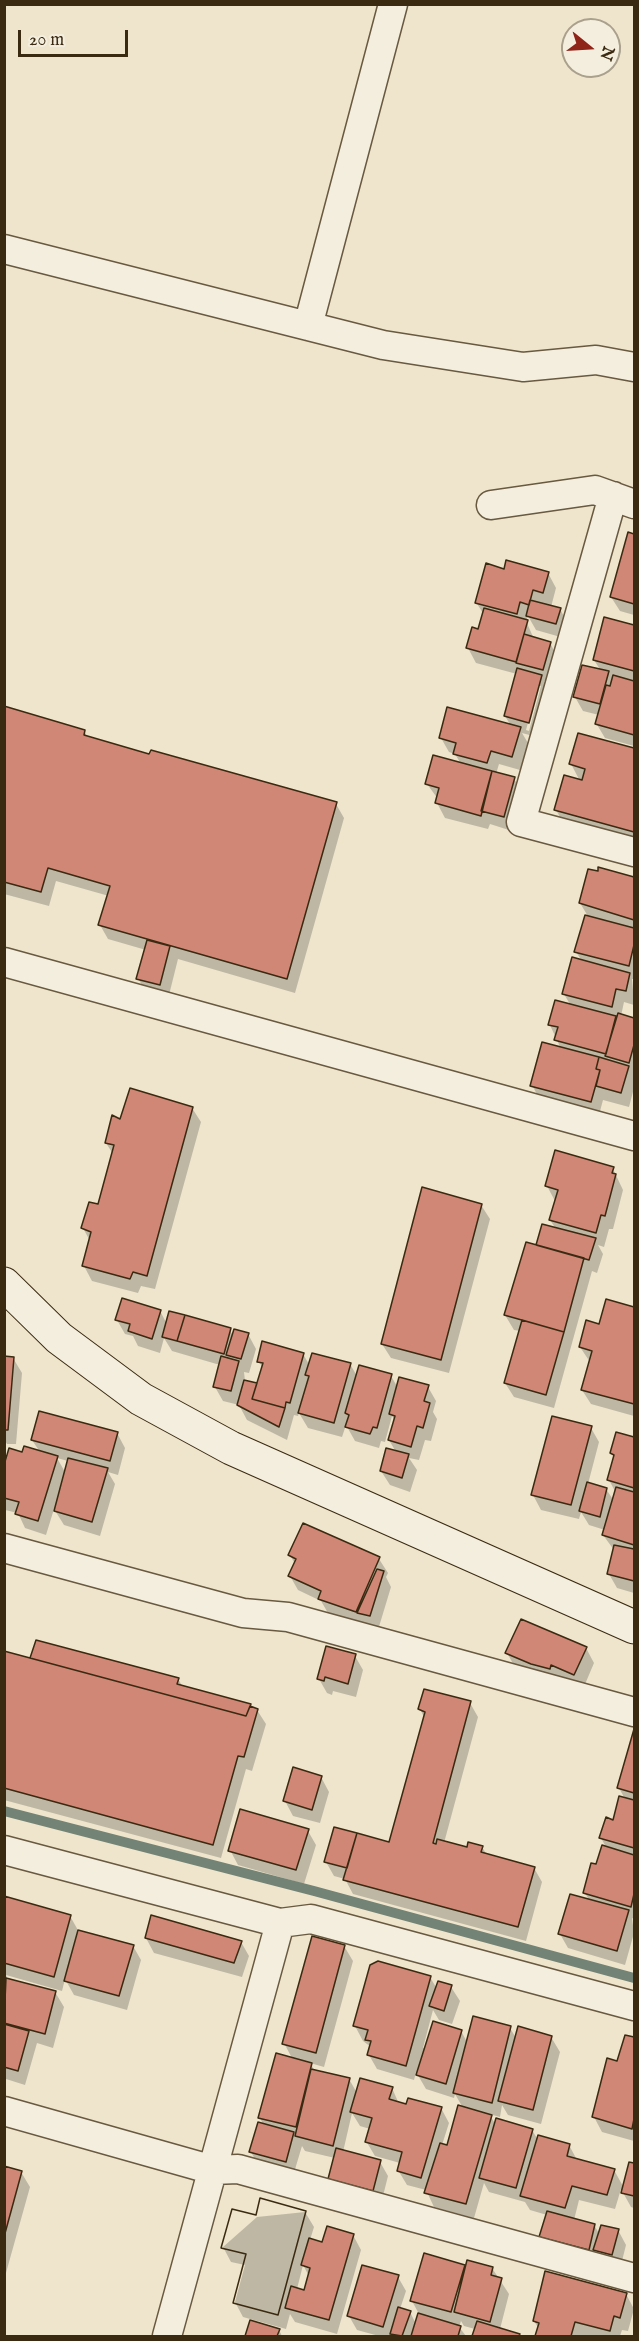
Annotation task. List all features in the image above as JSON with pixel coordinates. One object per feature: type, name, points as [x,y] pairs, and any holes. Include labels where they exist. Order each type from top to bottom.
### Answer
[{"type":"street","points":[[308,326],[393,4]]},
{"type":"street","points":[[4,249],[382,345],[523,367],[596,360],[634,367]]},
{"type":"street","points":[[491,505],[595,490],[624,500],[521,822],[634,852]]},
{"type":"street","points":[[4,962],[634,1136]]},
{"type":"street","points":[[4,1284],[59,1338],[141,1399],[231,1448],[634,1627]]},
{"type":"street","points":[[4,1548],[243,1613],[288,1617],[634,1712]]},
{"type":"street","points":[[4,1850],[280,1923],[311,1919],[634,2006]]},
{"type":"street","points":[[167,2337],[280,1923]]},
{"type":"street","points":[[4,2111],[213,2170],[238,2169],[634,2278]]},
{"type":"building","points":[[628,532],[634,534],[634,604],[610,597]]},
{"type":"building","points":[[506,560],[549,572],[543,593],[533,590],[529,605],[520,602],[517,614],[475,603],[486,563],[504,569]]},
{"type":"building","points":[[530,600],[561,608],[556,624],[526,616]]},
{"type":"building","points":[[484,608],[528,620],[516,662],[466,648],[472,627],[478,629]]},
{"type":"building","points":[[604,617],[634,625],[634,671],[593,660]]},
{"type":"building","points":[[524,634],[551,642],[543,670],[516,663]]},
{"type":"building","points":[[582,665],[609,671],[600,704],[573,697]]},
{"type":"building","points":[[517,668],[542,675],[529,723],[504,716]]},
{"type":"building","points":[[613,675],[634,681],[634,735],[595,724],[606,685],[610,686]]},
{"type":"building","points":[[4,706],[85,730],[84,735],[149,754],[151,750],[337,802],[287,979],[98,925],[110,886],[48,868],[41,892],[4,882]]},
{"type":"building","points":[[447,707],[521,727],[512,757],[491,751],[487,763],[453,754],[456,743],[439,738]]},
{"type":"building","points":[[578,733],[634,748],[634,832],[554,810],[564,775],[582,780],[585,769],[569,764]]},
{"type":"building","points":[[433,755],[492,771],[481,816],[435,803],[439,788],[425,784]]},
{"type":"building","points":[[492,771],[515,777],[504,817],[481,811]]},
{"type":"building","points":[[598,867],[634,877],[634,920],[579,903],[588,869],[598,871]]},
{"type":"building","points":[[585,915],[634,928],[634,945],[629,966],[574,952]]},
{"type":"building","points":[[147,940],[170,946],[160,985],[136,979]]},
{"type":"building","points":[[572,957],[630,973],[626,991],[616,989],[612,1007],[562,994]]},
{"type":"building","points":[[555,1000],[616,1016],[606,1054],[554,1040],[558,1027],[548,1025]]},
{"type":"building","points":[[618,1013],[634,1018],[634,1045],[629,1063],[605,1056]]},
{"type":"building","points":[[542,1042],[599,1057],[596,1069],[600,1070],[591,1102],[530,1086]]},
{"type":"building","points":[[599,1057],[629,1066],[621,1093],[596,1086],[600,1070],[596,1069]]},
{"type":"building","points":[[130,1088],[193,1107],[147,1276],[133,1272],[130,1279],[82,1266],[91,1232],[81,1228],[89,1202],[98,1204],[114,1145],[105,1143],[112,1115],[120,1119]]},
{"type":"building","points":[[555,1150],[614,1167],[612,1173],[616,1174],[605,1216],[601,1215],[596,1233],[549,1220],[558,1190],[545,1186]]},
{"type":"building","points":[[422,1187],[482,1204],[441,1360],[381,1344]]},
{"type":"building","points":[[542,1224],[596,1238],[589,1260],[536,1245]]},
{"type":"building","points":[[526,1242],[584,1258],[564,1332],[504,1315]]},
{"type":"building","points":[[122,1298],[161,1310],[152,1339],[128,1331],[130,1324],[115,1320]]},
{"type":"building","points":[[606,1299],[634,1307],[634,1404],[581,1390],[592,1351],[579,1347],[586,1320],[599,1324]]},
{"type":"building","points":[[169,1311],[185,1315],[177,1341],[162,1337]]},
{"type":"building","points":[[185,1315],[231,1328],[224,1354],[177,1341]]},
{"type":"building","points":[[522,1320],[564,1332],[546,1395],[504,1383]]},
{"type":"building","points":[[234,1329],[249,1333],[241,1359],[226,1355]]},
{"type":"building","points":[[262,1341],[304,1353],[290,1403],[286,1402],[285,1408],[252,1399],[263,1363],[257,1362]]},
{"type":"building","points":[[312,1353],[351,1363],[334,1423],[298,1413],[309,1376],[305,1375]]},
{"type":"building","points":[[4,1356],[14,1357],[8,1430],[4,1430]]},
{"type":"building","points":[[221,1356],[239,1361],[231,1391],[213,1387]]},
{"type":"building","points":[[359,1365],[392,1374],[377,1428],[373,1427],[370,1434],[345,1427],[349,1415],[345,1413]]},
{"type":"building","points":[[399,1377],[429,1385],[424,1401],[430,1403],[423,1428],[417,1426],[411,1447],[388,1440],[395,1416],[389,1414]]},
{"type":"building","points":[[244,1380],[257,1383],[252,1399],[285,1408],[279,1427],[237,1405]]},
{"type":"building","points":[[39,1411],[118,1432],[110,1461],[31,1440]]},
{"type":"building","points":[[552,1416],[592,1426],[571,1505],[531,1495]]},
{"type":"building","points":[[616,1432],[634,1437],[634,1488],[607,1480],[614,1455],[610,1453]]},
{"type":"building","points":[[24,1446],[58,1456],[38,1521],[15,1514],[19,1502],[4,1498],[4,1465],[9,1448],[22,1452]]},
{"type":"building","points":[[386,1448],[409,1454],[402,1478],[380,1471]]},
{"type":"building","points":[[68,1458],[108,1468],[92,1522],[54,1511]]},
{"type":"building","points":[[587,1482],[607,1488],[600,1517],[579,1511]]},
{"type":"building","points":[[616,1487],[634,1492],[634,1545],[602,1535]]},
{"type":"building","points":[[303,1523],[380,1557],[356,1612],[318,1599],[321,1591],[288,1576],[296,1559],[288,1555]]},
{"type":"building","points":[[614,1545],[634,1549],[634,1581],[607,1574]]},
{"type":"building","points":[[377,1569],[384,1571],[370,1616],[357,1613]]},
{"type":"building","points":[[521,1619],[587,1647],[574,1675],[551,1665],[550,1669],[531,1664],[505,1653]]},
{"type":"building","points":[[36,1640],[179,1678],[177,1684],[251,1704],[246,1716],[30,1658]]},
{"type":"building","points":[[326,1646],[356,1654],[348,1684],[325,1677],[324,1681],[317,1679]]},
{"type":"building","points":[[4,1651],[246,1716],[250,1706],[258,1709],[244,1757],[238,1756],[213,1845],[4,1788]]},
{"type":"building","points":[[424,1689],[471,1701],[433,1843],[436,1844],[437,1839],[467,1847],[468,1842],[483,1846],[481,1852],[535,1867],[518,1927],[343,1880],[357,1833],[389,1842],[425,1712],[418,1709]]},
{"type":"building","points":[[634,1729],[634,1793],[617,1788]]},
{"type":"building","points":[[293,1767],[322,1776],[312,1810],[283,1801]]},
{"type":"building","points":[[619,1796],[634,1800],[634,1848],[599,1838],[606,1817],[613,1820]]},
{"type":"building","points":[[240,1809],[309,1829],[296,1870],[228,1851]]},
{"type":"building","points":[[334,1827],[357,1833],[347,1868],[324,1862]]},
{"type":"building","points":[[602,1845],[634,1855],[634,1894],[631,1907],[583,1893],[591,1863],[596,1864]]},
{"type":"building","points":[[570,1894],[629,1910],[617,1951],[558,1934]]},
{"type":"building","points":[[4,1896],[71,1915],[54,1977],[4,1963]]},
{"type":"building","points":[[151,1915],[242,1941],[234,1963],[145,1938]]},
{"type":"building","points":[[78,1930],[134,1945],[119,1996],[64,1981]]},
{"type":"building","points":[[312,1936],[345,1945],[316,2053],[282,2044]]},
{"type":"building","points":[[378,1961],[431,1976],[406,2066],[367,2055],[371,2041],[365,2040],[368,2030],[353,2026],[370,1965]]},
{"type":"building","points":[[6,1978],[56,1991],[45,2034],[4,2023]]},
{"type":"building","points":[[438,1981],[452,1985],[444,2011],[429,2006]]},
{"type":"building","points":[[473,2016],[511,2026],[492,2103],[453,2093]]},
{"type":"building","points":[[433,2021],[462,2030],[446,2084],[416,2075]]},
{"type":"building","points":[[4,2024],[29,2031],[18,2071],[4,2067]]},
{"type":"building","points":[[518,2026],[552,2036],[533,2110],[498,2101]]},
{"type":"building","points":[[625,2035],[634,2037],[632,2129],[592,2117],[607,2058],[617,2061]]},
{"type":"building","points":[[276,2053],[312,2063],[296,2127],[258,2118]]},
{"type":"building","points":[[311,2069],[350,2078],[333,2146],[295,2136]]},
{"type":"building","points":[[360,2078],[393,2087],[389,2099],[406,2104],[408,2098],[442,2107],[421,2178],[397,2171],[402,2152],[365,2142],[372,2118],[350,2112]]},
{"type":"building","points":[[458,2105],[492,2115],[466,2204],[424,2193],[440,2143],[447,2145]]},
{"type":"building","points":[[496,2118],[533,2129],[516,2188],[479,2178]]},
{"type":"building","points":[[258,2122],[294,2132],[286,2162],[249,2152]]},
{"type":"building","points":[[538,2135],[570,2144],[567,2156],[615,2169],[607,2195],[572,2186],[565,2208],[520,2196]]},
{"type":"building","points":[[336,2148],[381,2160],[373,2191],[328,2179]]},
{"type":"building","points":[[629,2162],[634,2163],[634,2196],[621,2193]]},
{"type":"building","points":[[4,2166],[22,2171],[4,2237]]},
{"type":"building","points":[[260,2198],[306,2211],[278,2315],[233,2303],[246,2254],[221,2248],[232,2209],[256,2215]]},
{"type":"building","points":[[260,2198],[306,2211],[278,2315],[233,2303],[246,2254],[221,2248],[232,2209],[256,2215]]},
{"type":"building","points":[[547,2211],[595,2224],[589,2250],[539,2237]]},
{"type":"building","points":[[601,2225],[619,2229],[612,2255],[593,2250]]},
{"type":"building","points":[[327,2226],[354,2234],[329,2320],[285,2308],[291,2286],[304,2290],[310,2268],[301,2265],[309,2238],[322,2242]]},
{"type":"building","points":[[424,2253],[465,2265],[451,2312],[410,2301]]},
{"type":"building","points":[[467,2260],[493,2267],[491,2275],[502,2278],[490,2322],[454,2312]]},
{"type":"building","points":[[362,2265],[399,2275],[383,2327],[347,2316]]},
{"type":"building","points":[[545,2271],[627,2293],[620,2318],[614,2316],[610,2331],[575,2322],[571,2336],[535,2336],[539,2323],[533,2321]]},
{"type":"building","points":[[398,2307],[411,2311],[402,2336],[390,2334]]},
{"type":"building","points":[[418,2313],[461,2326],[458,2336],[411,2336]]},
{"type":"building","points":[[250,2320],[280,2329],[277,2336],[245,2336]]},
{"type":"building","points":[[477,2321],[520,2334],[519,2336],[472,2336]]},
{"type":"waterway","points":[[4,1811],[314,1891],[634,1978]]}]
